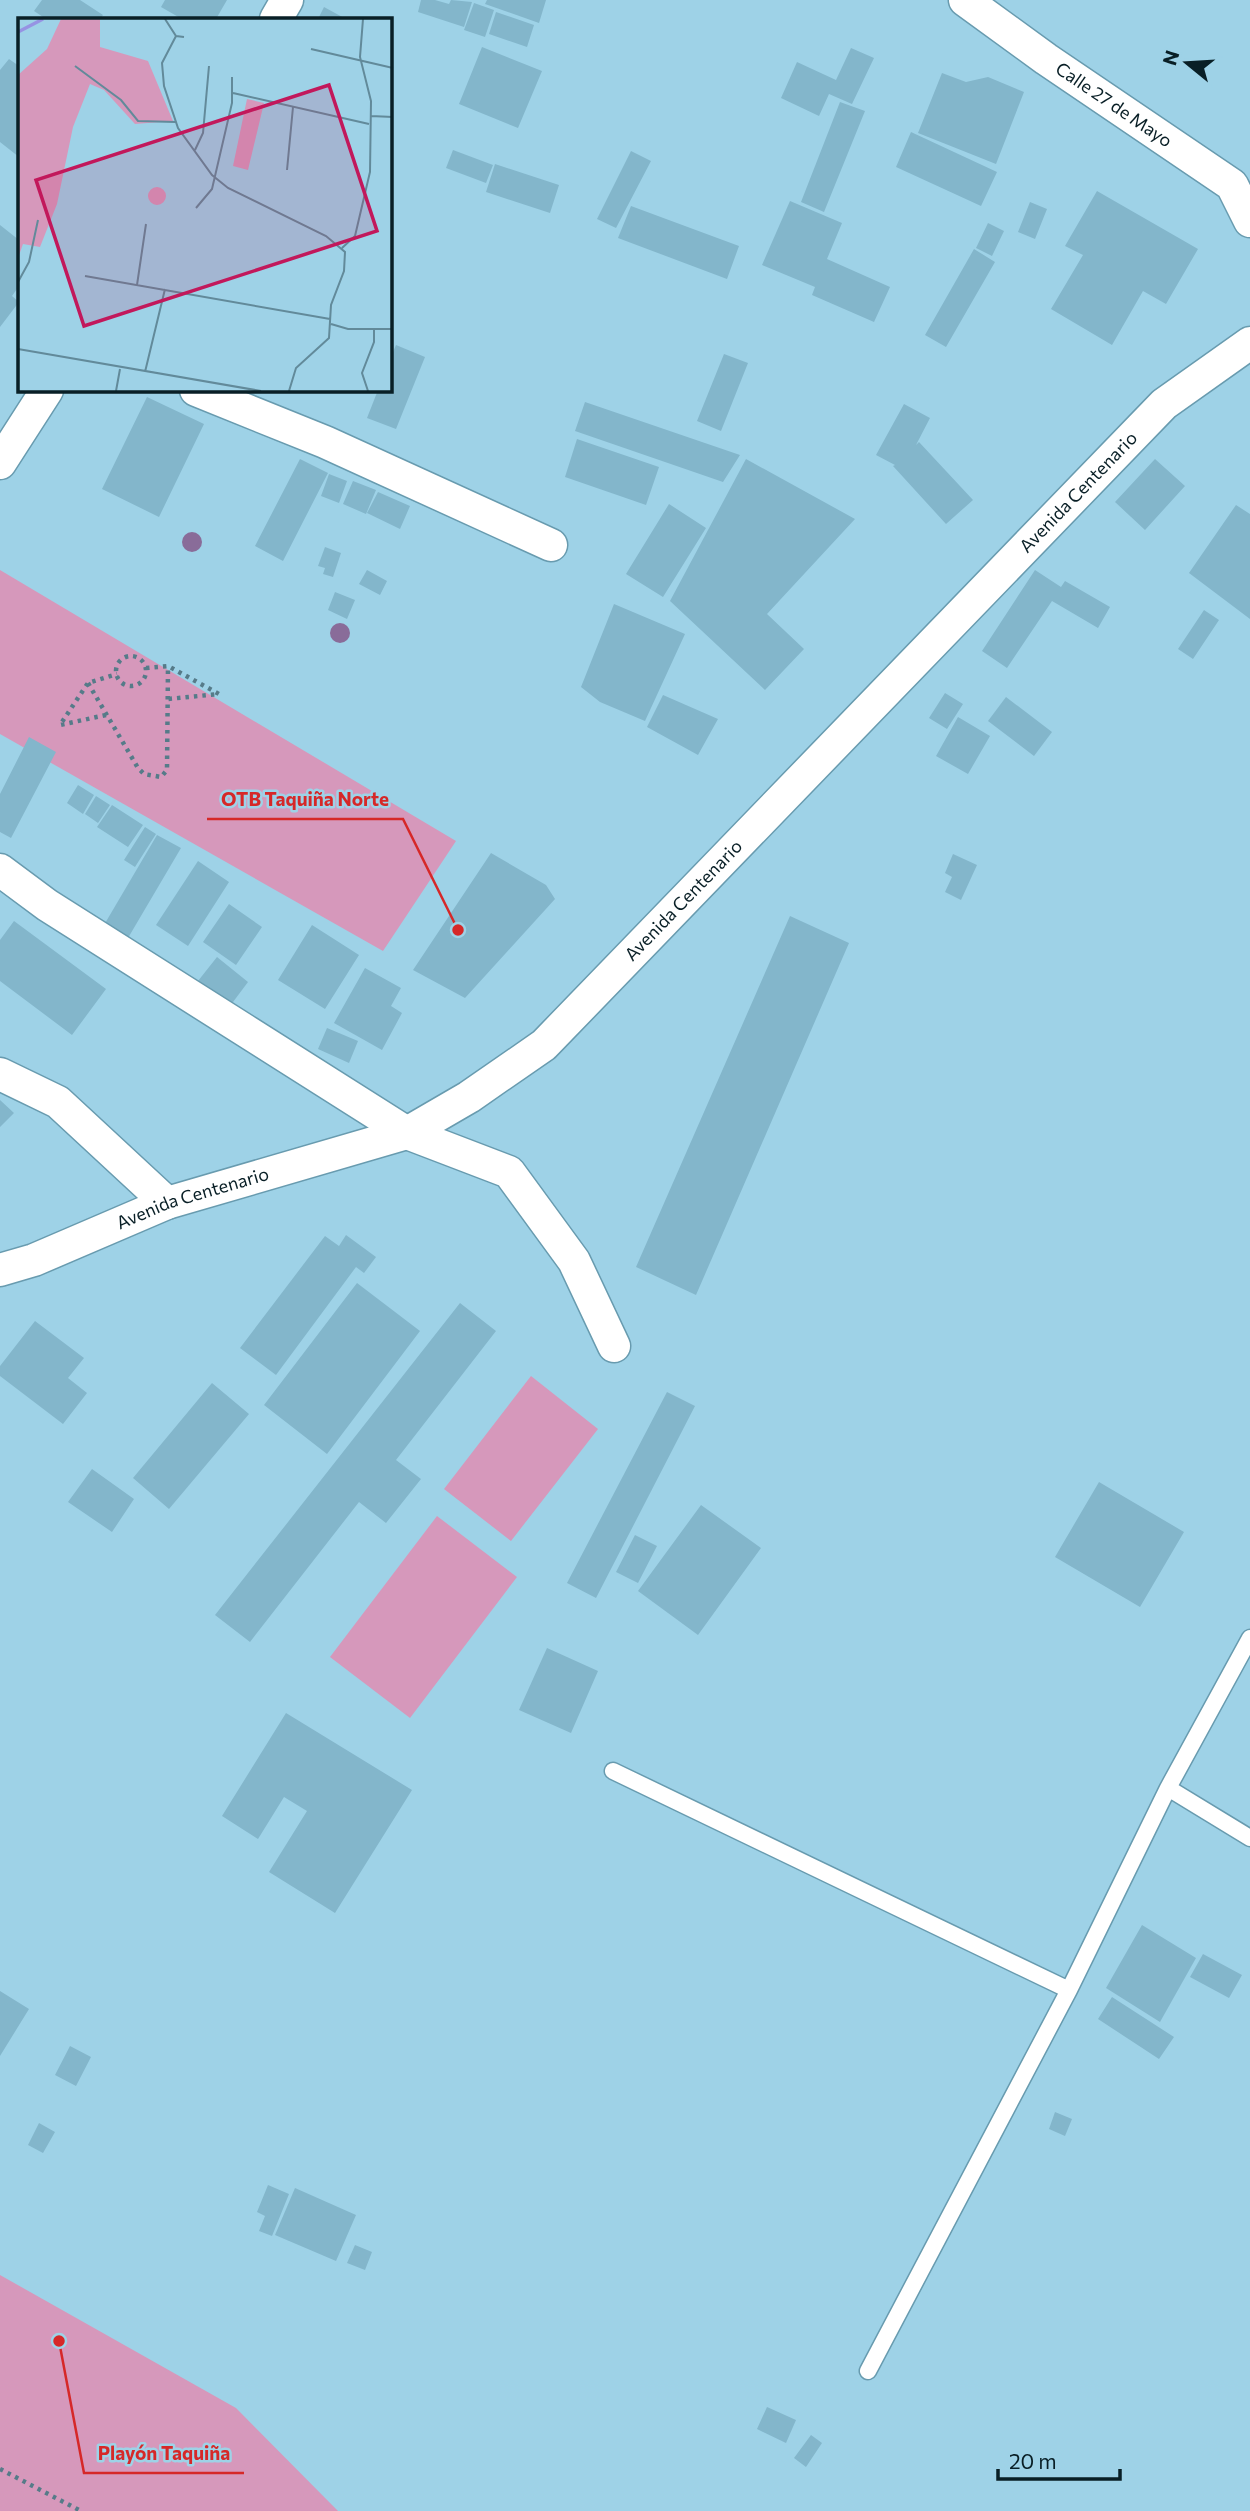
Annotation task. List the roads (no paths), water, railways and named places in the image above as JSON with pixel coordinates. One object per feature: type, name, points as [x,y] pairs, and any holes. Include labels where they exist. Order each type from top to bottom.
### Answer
[{"type":"street","points":[[277,18],[287,0]]},
{"type":"street","name":"Calle 27 de Mayo","points":[[965,0],[1046,60],[1232,185],[1250,221]]},
{"type":"street","name":"Avenida Centenario","points":[[0,1270],[34,1260],[167,1203],[407,1133],[469,1097],[544,1045],[1164,404],[1250,343]]},
{"type":"street","points":[[0,463],[46,392]]},
{"type":"street","points":[[202,392],[325,442],[551,545]]},
{"type":"street","points":[[0,870],[47,905],[407,1133],[509,1172],[574,1261],[614,1346]]},
{"type":"street","points":[[0,1074],[58,1102],[167,1203]]},
{"type":"lane","points":[[868,2371],[1069,1990],[1168,1788],[1250,1638]]},
{"type":"lane","points":[[613,1771],[1069,1990]]},
{"type":"lane","points":[[1168,1788],[1250,1838]]},
{"type":"place","name":"OTB Taquiña Norte","points":[[458,930]]},
{"type":"place","name":"Playón Taquiña","points":[[59,2341]]}]
